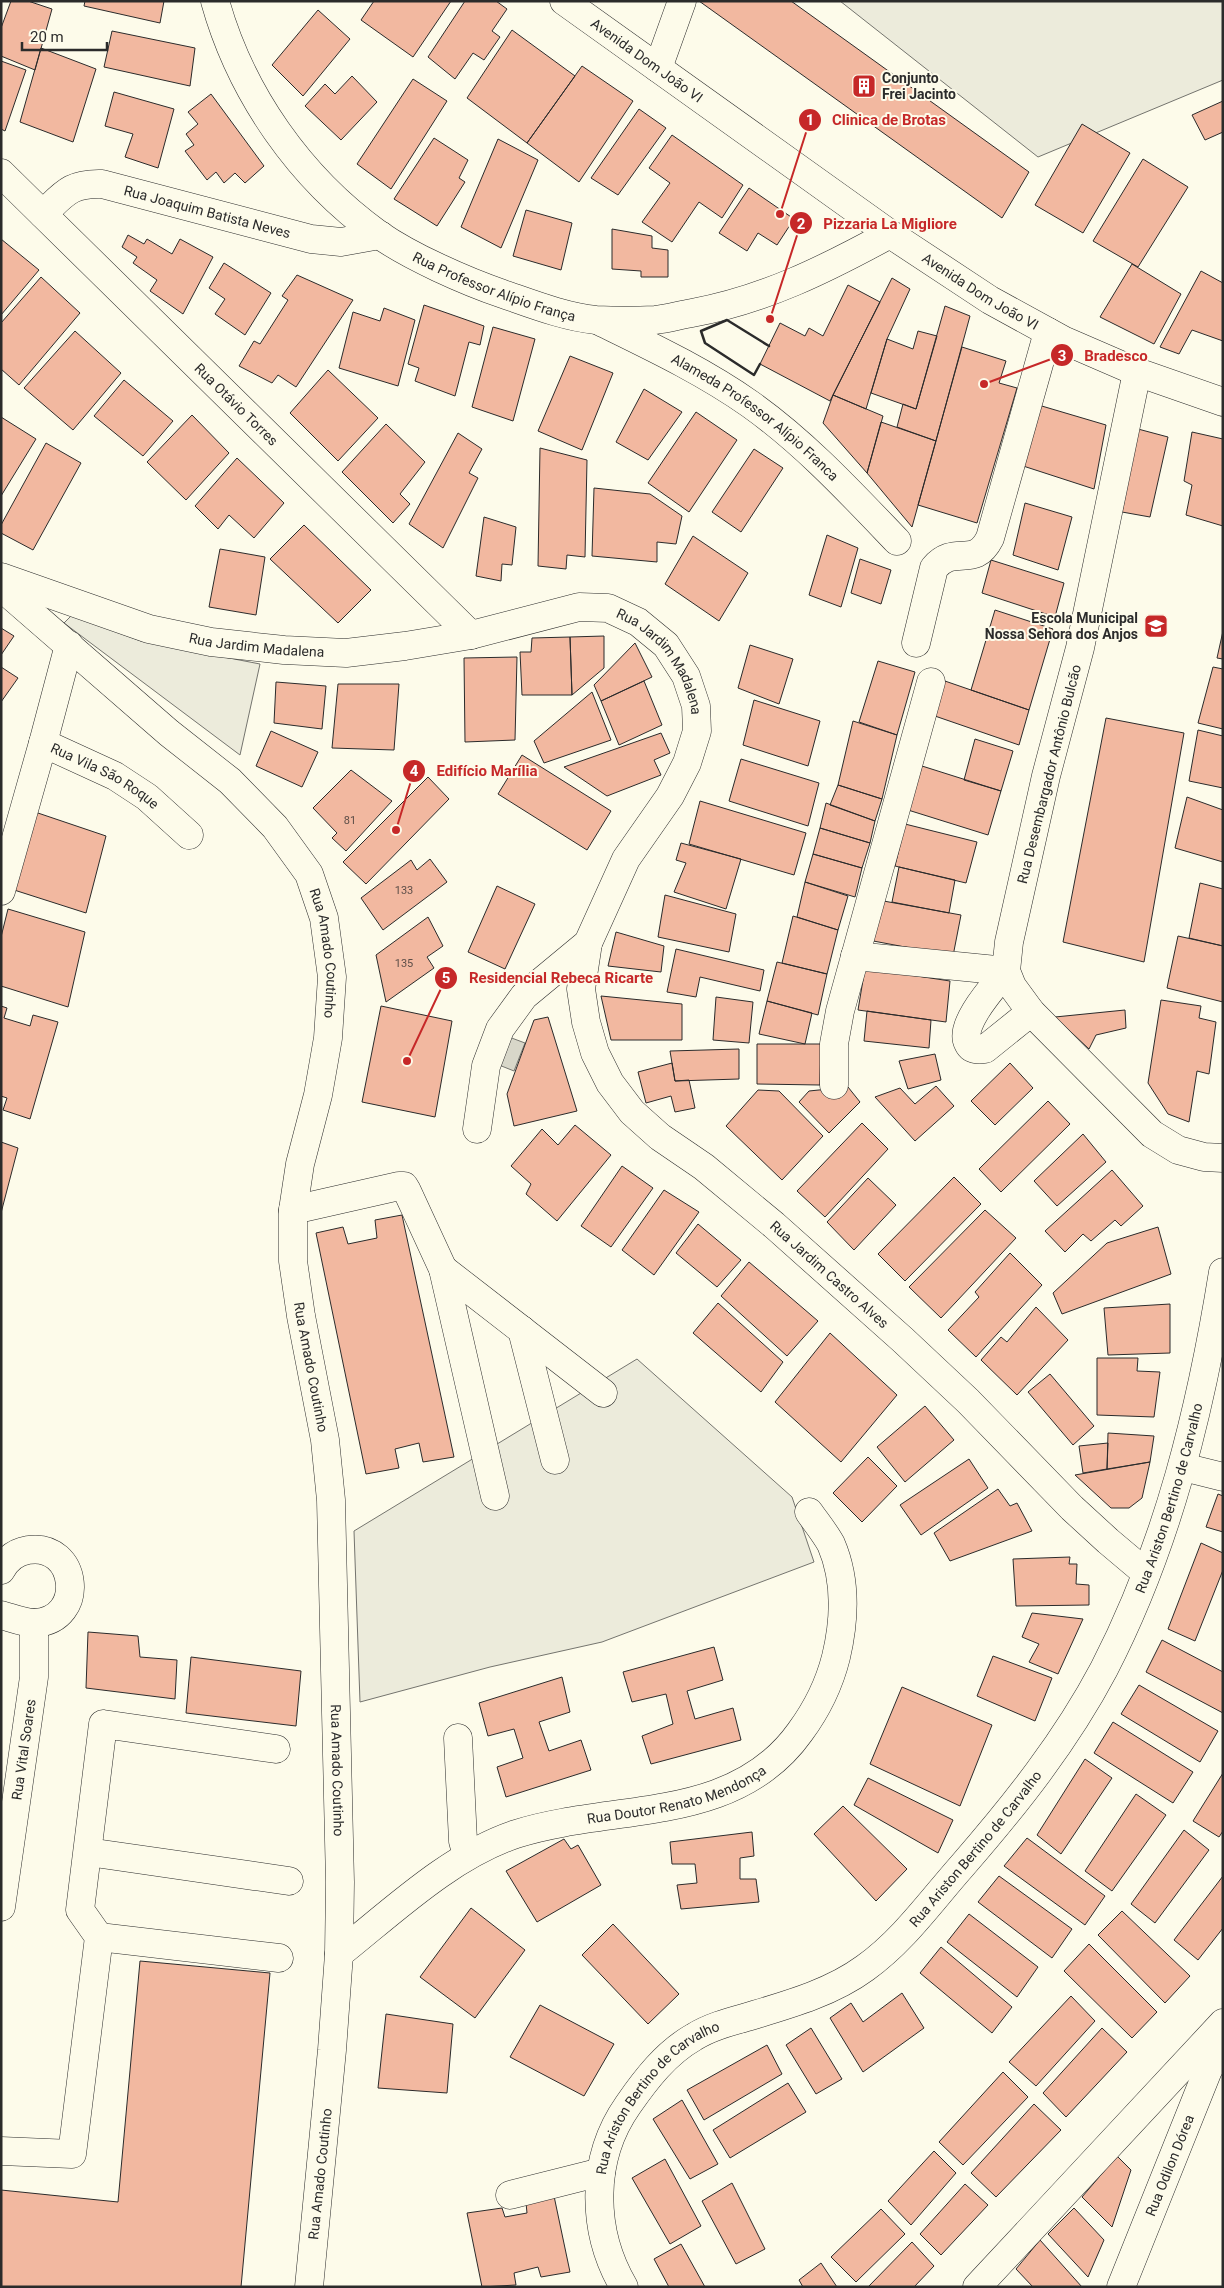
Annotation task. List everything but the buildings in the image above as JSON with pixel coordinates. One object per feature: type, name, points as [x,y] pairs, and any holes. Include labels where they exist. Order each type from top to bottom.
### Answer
[{"type":"street","name":"Rua Professor Alípio França","points":[[215,1],[242,74],[274,128],[339,203],[380,235],[431,263],[482,287],[540,307],[595,320],[656,320],[714,309],[767,294],[834,265],[890,234]]},
{"type":"street","name":"Avenida Dom João VI","points":[[564,1],[890,234],[990,300],[1048,332],[1136,372],[1223,402]]},
{"type":"street","points":[[658,68],[682,1]]},
{"type":"street","name":"Rua Otávio Torres","points":[[1,173],[471,635]]},
{"type":"street","name":"Rua Joaquim Batista Neves","points":[[43,214],[69,189],[85,183],[102,184],[311,239],[340,242],[380,235]]},
{"type":"street","name":"Alameda Professor Alípio Franca","points":[[595,320],[676,358],[751,405],[799,444],[897,541]]},
{"type":"street","points":[[916,643],[934,568],[940,560],[950,556],[976,555],[985,549],[990,538],[1048,332]]},
{"type":"street","name":"Rua Desembargador Antônio Bulcão","points":[[1006,971],[1009,942],[1046,776],[1080,648],[1136,372]]},
{"type":"street","name":"Rua Jardim Madalena","points":[[1,577],[149,629],[211,642],[284,650],[346,653],[471,635],[579,607],[608,608],[638,622],[666,645],[686,676],[696,706],[697,732],[687,763],[670,796],[626,859],[588,943],[524,996],[500,1029],[486,1066],[477,1130]]},
{"type":"street","name":"Rua Amado Coutinho","points":[[1,587],[168,733],[230,781],[275,827],[309,874],[324,918],[332,978],[328,1038],[318,1095],[300,1164],[293,1210],[294,1261],[301,1316],[325,1440],[331,1500],[340,1882],[339,1954],[332,2050],[309,2287]]},
{"type":"street","points":[[43,743],[68,645]]},
{"type":"street","points":[[834,1085],[834,1044],[840,1011],[931,682]]},
{"type":"street","name":"Rua Vila São Roque","points":[[1,891],[43,743],[115,776],[147,797],[189,835]]},
{"type":"street","name":"Rua Jardim Castro Alves","points":[[588,943],[581,990],[586,1022],[595,1053],[610,1083],[632,1112],[660,1137],[704,1167],[774,1225],[903,1340],[968,1401],[1072,1508],[1108,1542],[1146,1573]]},
{"type":"street","points":[[855,956],[1006,971]]},
{"type":"street","points":[[1006,971],[1012,986],[1031,1012],[1152,1134],[1178,1150],[1204,1158],[1223,1158]]},
{"type":"street","points":[[1006,971],[980,1005],[970,1022],[966,1035],[967,1042],[971,1047],[978,1050],[985,1049],[1031,1012]]},
{"type":"street","points":[[293,1210],[404,1186],[444,1269],[495,1496]]},
{"type":"street","points":[[444,1269],[603,1393]]},
{"type":"street","name":"Rua Ariston Bertino de Carvalho","points":[[624,2287],[604,2241],[599,2204],[601,2172],[612,2133],[625,2109],[660,2064],[674,2050],[708,2029],[782,2006],[842,1983],[886,1952],[998,1824],[1066,1733],[1102,1671],[1128,1620],[1167,1520],[1183,1468],[1212,1342],[1223,1272]]},
{"type":"street","points":[[522,1330],[555,1460]]},
{"type":"street","points":[[1183,1468],[1223,1477]]},
{"type":"street","name":"Rua Doutor Renato Mendonça","points":[[339,1954],[467,1856],[515,1834],[566,1822],[694,1802],[730,1790],[764,1771],[791,1746],[815,1711],[832,1670],[843,1626],[842,1582],[830,1544],[809,1512]]},
{"type":"street","points":[[2,1568],[10,1557],[22,1551],[34,1549],[52,1554],[66,1567],[70,1580],[70,1593],[66,1605],[58,1614],[46,1621],[14,1615]]},
{"type":"street","name":"Rua Vital Soares","points":[[1,1906],[34,1678],[14,1615]]},
{"type":"street","points":[[1,2151],[72,2154],[99,1937],[80,1910],[103,1724],[276,1749]]},
{"type":"street","points":[[458,1738],[462,1842],[467,1856]]},
{"type":"street","points":[[88,1852],[289,1881]]},
{"type":"street","points":[[99,1937],[279,1958]]},
{"type":"street","points":[[977,2287],[1223,2023]]},
{"type":"street","name":"Rua Odilon Dórea","points":[[1120,2287],[1205,2078],[1223,2045]]},
{"type":"street","points":[[510,2195],[601,2172]]},
{"type":"shaded area","points":[[840,1],[1223,1],[1223,80],[1038,157]]},
{"type":"shaded area","points":[[72,615],[141,641],[260,664],[240,755],[64,623]]},
{"type":"shaded area","points":[[509,1037],[525,1043],[514,1071],[499,1065]]},
{"type":"shaded area","points":[[637,1359],[792,1497],[814,1562],[602,1642],[490,1667],[360,1702],[354,1531]]},
{"type":"wall","points":[[760,364],[754,375],[705,343],[701,331],[727,320],[769,346]]},
{"type":"place","name":"Conjunto Frei Jacinto","points":[[864,86]]},
{"type":"place","name":"Clinica de Brotas","points":[[780,214]]},
{"type":"place","name":"Pizzaria La Migliore","points":[[770,319]]},
{"type":"place","name":"Bradesco","points":[[984,384]]},
{"type":"place","name":"Escola Municipal Nossa Sehora dos Anjos","points":[[1156,626]]},
{"type":"place","name":"Edifício Marília","points":[[396,830]]},
{"type":"place","name":"Residencial Rebeca Ricarte","points":[[407,1061]]}]
